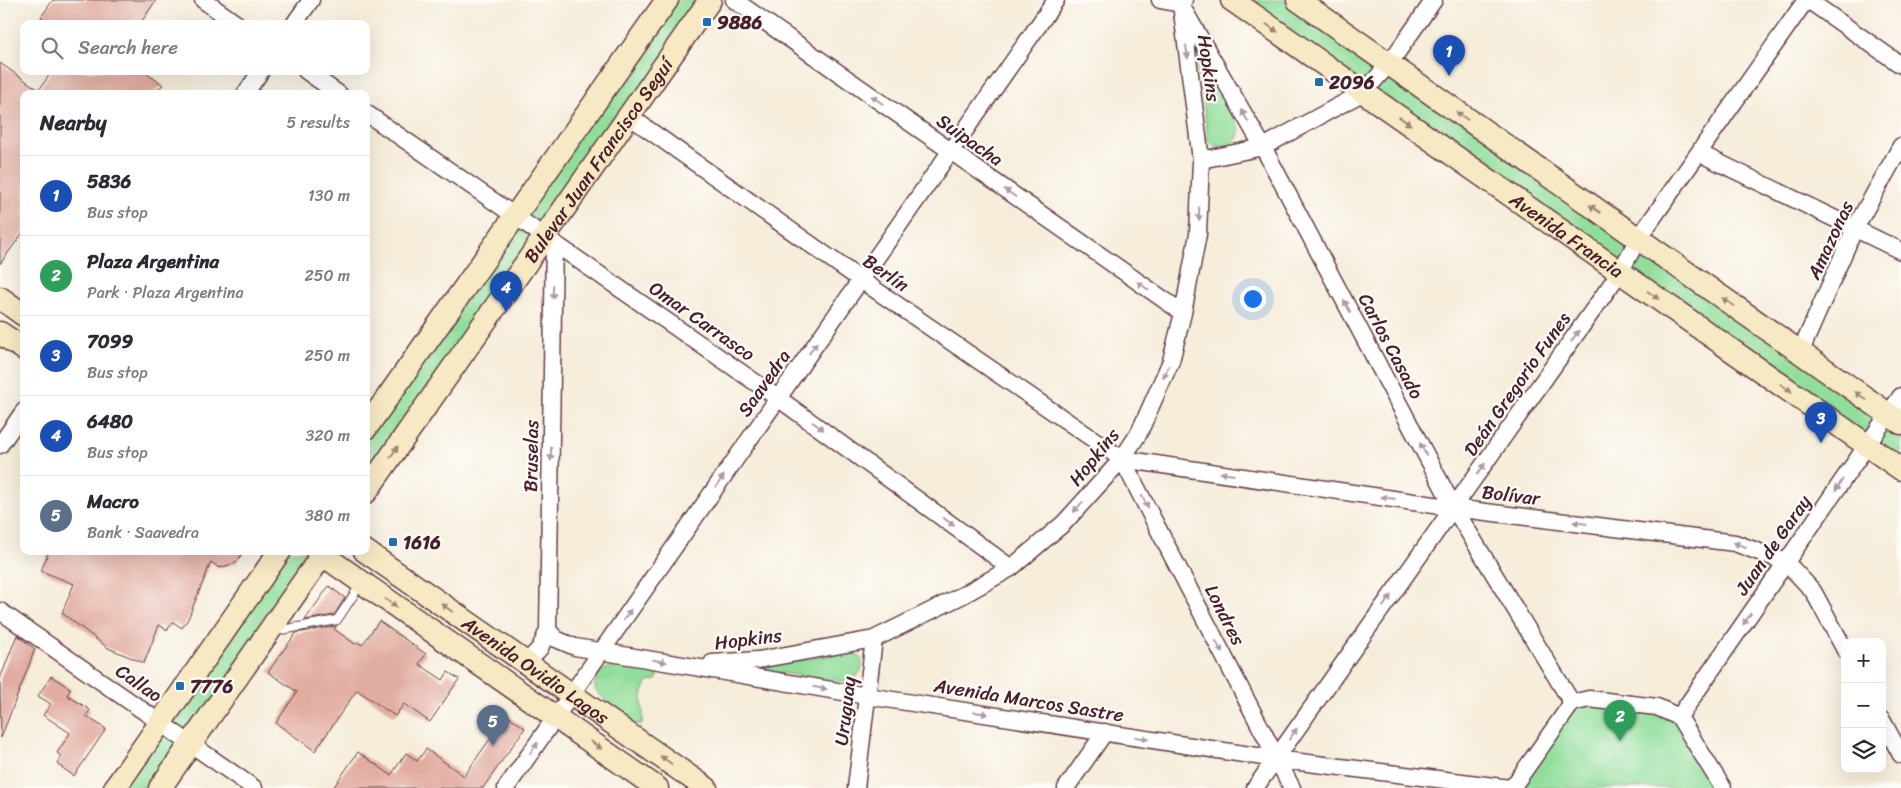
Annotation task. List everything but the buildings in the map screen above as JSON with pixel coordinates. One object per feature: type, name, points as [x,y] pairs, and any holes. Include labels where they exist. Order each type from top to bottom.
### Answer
[{"type":"main road","name":"Bulevar Juan Francisco Seguí","points":[[370,422],[667,0]]},
{"type":"main road","name":"Bulevar Juan Francisco Seguí","points":[[370,486],[549,239],[629,116],[710,0]]},
{"type":"main road","name":"Avenida Francia","points":[[1232,0],[1901,469]]},
{"type":"main road","name":"Avenida Francia","points":[[1298,0],[1894,419]]},
{"type":"main road","points":[[0,298],[20,311]]},
{"type":"main road","points":[[0,333],[20,346]]},
{"type":"main road","name":"Avenida Ovidio Lagos","points":[[370,554],[706,788]]},
{"type":"main road","points":[[115,788],[277,555]]},
{"type":"main road","points":[[160,788],[269,632],[320,555]]},
{"type":"main road","name":"Avenida Ovidio Lagos","points":[[324,555],[658,788]]},
{"type":"street","points":[[203,0],[231,20]]},
{"type":"street","points":[[297,20],[311,0]]},
{"type":"street","name":"Suipacha","points":[[734,0],[1183,314]]},
{"type":"street","name":"Saavedra","points":[[506,788],[1056,0]]},
{"type":"street","points":[[1160,0],[1182,2]]},
{"type":"street","points":[[1202,160],[1263,147],[1364,92],[1389,64],[1434,0]]},
{"type":"street","points":[[1807,0],[1901,66]]},
{"type":"street","name":"Deán Gregorio Funes","points":[[1255,788],[1620,272],[1638,239],[1807,0]]},
{"type":"street","name":"Carlos Casado","points":[[1182,2],[1263,147],[1454,508],[1572,703]]},
{"type":"street","name":"Hopkins","points":[[684,665],[758,660],[874,640],[1011,568],[1064,523],[1122,459],[1139,433],[1171,361],[1183,314],[1198,234],[1202,160],[1182,2]]},
{"type":"street","points":[[248,90],[258,75]]},
{"type":"street","points":[[312,75],[333,90]]},
{"type":"street","name":"Omar Carrasco","points":[[370,116],[778,398],[1011,568]]},
{"type":"street","name":"Berlín","points":[[629,116],[860,280],[1122,459]]},
{"type":"street","name":"Amazonas","points":[[1800,353],[1855,228],[1901,146]]},
{"type":"street","points":[[1699,153],[1901,251]]},
{"type":"street","name":"Bruselas","points":[[526,663],[540,648],[548,630],[549,239]]},
{"type":"street","name":"Juan de Garay","points":[[1679,717],[1867,445],[1894,419],[1901,396]]},
{"type":"street","points":[[0,445],[20,417]]},
{"type":"street","name":"Bolívar","points":[[1122,459],[1454,508],[1735,543],[1786,562],[1813,591],[1841,643]]},
{"type":"street","name":"Londres","points":[[1122,459],[1292,788]]},
{"type":"street","name":"Callao","points":[[0,611],[254,788]]},
{"type":"street","name":"Avenida Marcos Sastre","points":[[548,630],[556,639],[576,647],[868,696],[1276,759],[1511,788]]},
{"type":"street","name":"Uruguay","points":[[856,788],[874,640]]},
{"type":"street","points":[[1511,788],[1572,703],[1590,699],[1658,707],[1679,717],[1723,788]]},
{"type":"street","points":[[1886,727],[1901,755]]},
{"type":"street","points":[[1066,788],[1105,732]]},
{"type":"lane","points":[[269,632],[337,620],[362,583]]},
{"type":"green space","points":[[667,0],[710,0],[370,486],[370,422]]},
{"type":"green space","points":[[1232,0],[1298,0],[1901,423],[1901,469]]},
{"type":"green space","points":[[1198,51],[1240,129],[1237,139],[1227,147],[1216,146],[1208,141],[1201,85],[1192,53]]},
{"type":"green space","points":[[277,555],[322,555],[160,788],[115,788]]},
{"type":"green space","points":[[852,651],[861,659],[862,668],[852,680],[846,682],[765,671],[763,669],[766,666]]},
{"type":"green space","points":[[616,665],[656,670],[659,673],[656,680],[648,682],[644,689],[642,724],[636,724],[607,702],[595,690],[597,676],[606,669]]},
{"type":"green space","points":[[1572,703],[1679,717],[1723,788],[1512,788]]},
{"type":"place","name":"9886","points":[[707,22]]},
{"type":"place","name":"5836","points":[[1449,76]]},
{"type":"place","name":"2096","points":[[1319,82]]},
{"type":"place","name":"6480","points":[[506,312]]},
{"type":"place","name":"7099","points":[[1821,443]]},
{"type":"place","name":"1616","points":[[393,542]]},
{"type":"place","name":"7776","points":[[180,686]]},
{"type":"place","name":"Plaza Argentina","points":[[1620,741]]},
{"type":"place","name":"Macro","points":[[493,746]]}]
